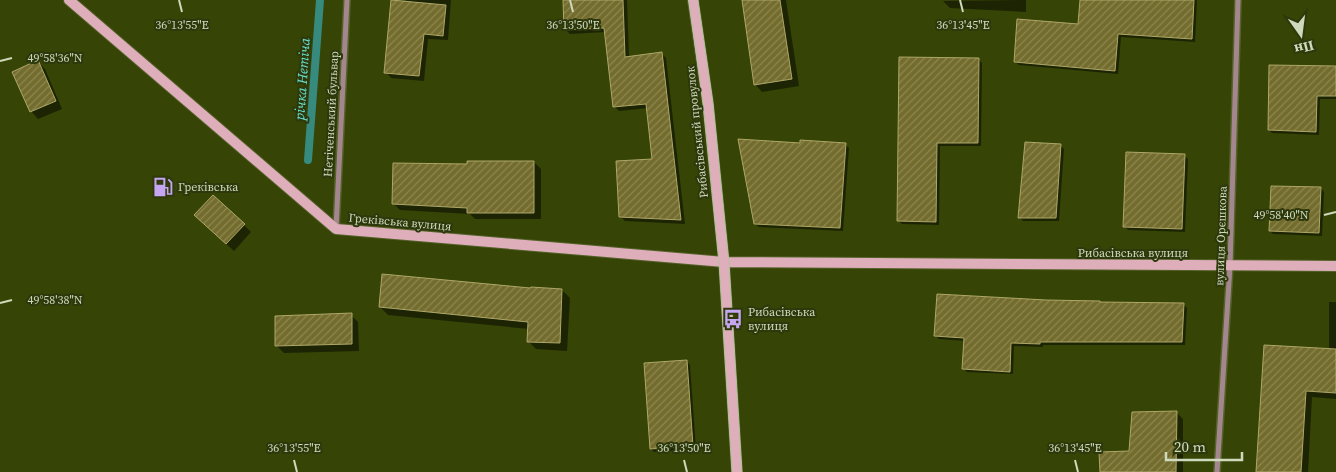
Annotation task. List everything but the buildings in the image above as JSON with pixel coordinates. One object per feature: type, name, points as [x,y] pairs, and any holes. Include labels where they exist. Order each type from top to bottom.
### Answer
[{"type":"street","name":"Греківська вулиця","points":[[69,0],[336,229],[750,263]]},
{"type":"street","name":"Нетіченський бульвар","points":[[336,229],[347,0]]},
{"type":"street","name":"Рибасівський провулок","points":[[694,0],[708,104],[724,262]]},
{"type":"street","name":"вулиця Орєшкова","points":[[1217,472],[1230,266],[1238,0]]},
{"type":"street","points":[[724,262],[737,472]]},
{"type":"street","name":"Рибасівська вулиця","points":[[750,263],[1336,266]]},
{"type":"waterway","name":"річка Нетіча","points":[[308,160],[320,0]]},
{"type":"tram line","points":[[689,0],[703,104],[719,262],[732,472]]},
{"type":"tram line","points":[[698,0],[713,103],[729,263],[742,472]]},
{"type":"place","name":"Греківська","points":[[163,187]]},
{"type":"place","name":"Рибасівська вулиця","points":[[733,319]]}]
